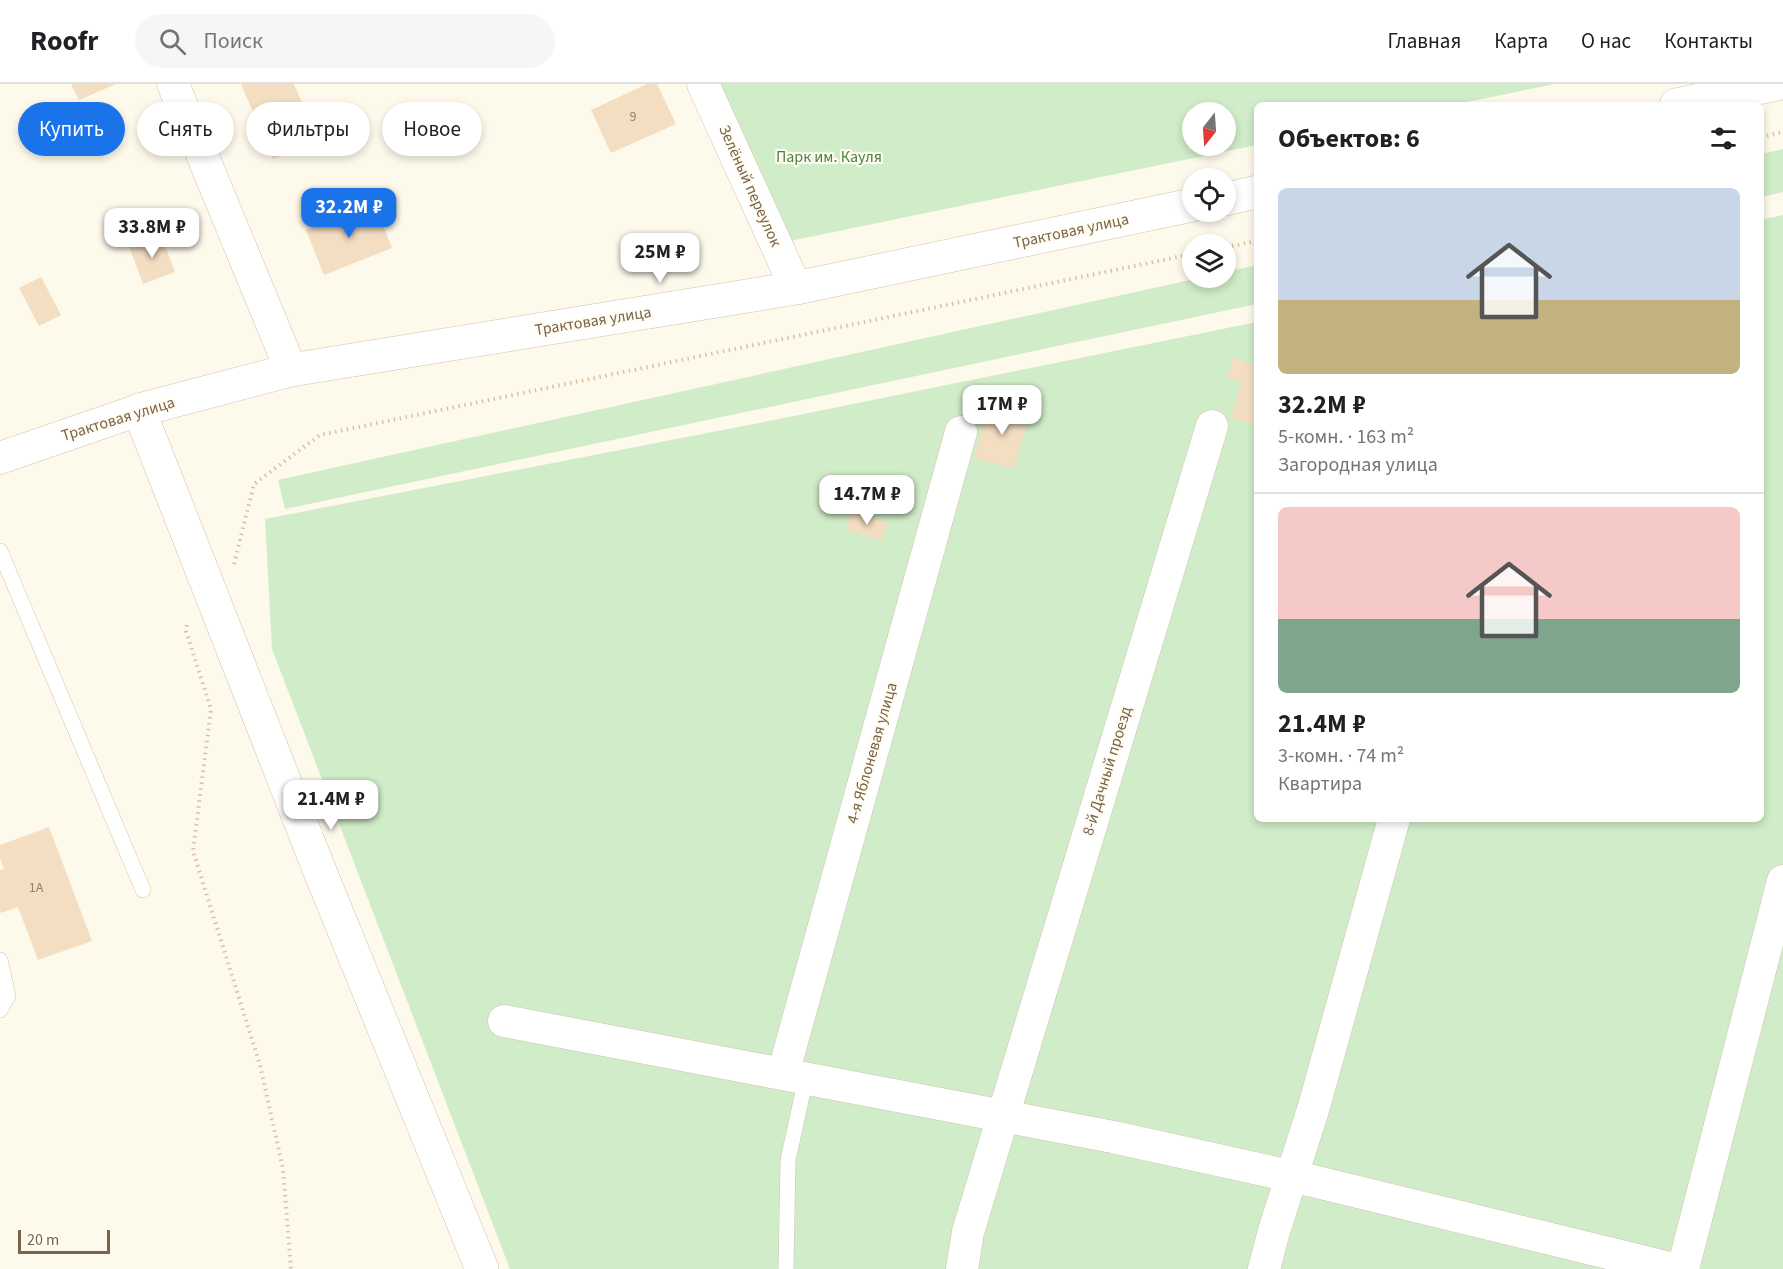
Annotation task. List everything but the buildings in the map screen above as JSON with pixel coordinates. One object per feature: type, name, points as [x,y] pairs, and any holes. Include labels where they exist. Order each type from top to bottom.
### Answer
[{"type":"street","points":[[173,84],[291,370]]},
{"type":"street","name":"Зелёный переулок","points":[[703,84],[796,288]]},
{"type":"street","points":[[1690,102],[1777,84]]},
{"type":"street","points":[[1236,196],[1254,193]]},
{"type":"street","name":"Трактовая улица","points":[[0,458],[139,410],[291,370],[796,288],[1182,207]]},
{"type":"street","points":[[139,410],[209,592],[482,1269]]},
{"type":"street","name":"8-й Дачный проезд","points":[[962,1269],[968,1232],[1212,426]]},
{"type":"street","name":"4-я Яблоневая улица","points":[[794,1076],[961,432]]},
{"type":"street","points":[[1264,1269],[1313,1110],[1393,822]]},
{"type":"street","points":[[1683,1269],[1783,881]]},
{"type":"street","points":[[504,1021],[1113,1137],[1292,1176],[1674,1269]]},
{"type":"lane","points":[[0,550],[143,890]]},
{"type":"lane","points":[[0,960],[8,996],[0,1010]]},
{"type":"lane","points":[[786,1269],[788,1160],[794,1076]]},
{"type":"path","points":[[1764,136],[1783,132]]},
{"type":"path","points":[[1236,246],[1254,242]]},
{"type":"path","points":[[291,1269],[283,1169],[260,1065],[193,851],[211,709],[186,631],[192,598],[229,584],[254,484],[320,435],[1182,256]]},
{"type":"green space","name":"Парк им. Кауля","points":[[717,84],[1555,84],[1467,102],[1254,102],[1254,146],[1236,149],[1236,102],[1182,102],[1182,156],[1203,156],[785,242]]},
{"type":"green space","points":[[1783,149],[1783,192],[1764,196],[1764,153]]},
{"type":"green space","points":[[1783,215],[1783,1269],[510,1269],[272,649],[265,519],[784,418],[1254,323],[1254,822],[1764,822],[1764,219]]},
{"type":"green space","points":[[1254,266],[1254,305],[285,509],[278,480],[1182,282],[1182,288],[1236,288],[1236,270]]}]
